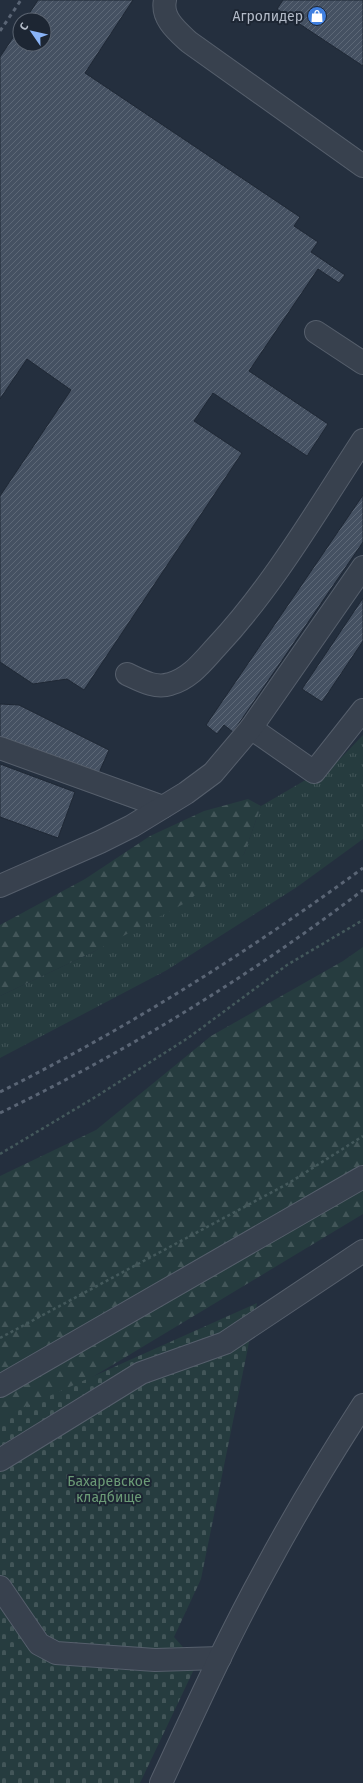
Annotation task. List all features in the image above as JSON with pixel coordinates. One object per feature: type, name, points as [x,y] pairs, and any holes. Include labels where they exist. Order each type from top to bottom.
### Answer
[{"type":"lane","points":[[165,0],[165,14],[173,28],[189,42],[363,166]]},
{"type":"lane","points":[[316,332],[363,363]]},
{"type":"lane","points":[[127,674],[158,686],[169,684],[195,671],[264,591],[363,440]]},
{"type":"lane","points":[[0,886],[100,842],[132,826],[186,793],[213,772],[251,728],[363,567]]},
{"type":"lane","points":[[251,728],[314,772],[363,710]]},
{"type":"lane","points":[[0,748],[163,807]]},
{"type":"lane","points":[[0,1386],[363,1177]]},
{"type":"lane","points":[[0,1460],[140,1374],[225,1343],[363,1251]]},
{"type":"lane","points":[[160,1783],[264,1570],[314,1484],[363,1405]]},
{"type":"lane","points":[[0,1587],[39,1644],[56,1653],[156,1660],[220,1658]]},
{"type":"path","points":[[0,1154],[98,1096],[188,1038],[287,965],[363,920]]},
{"type":"path","points":[[0,1338],[289,1184],[363,1136]]},
{"type":"green space","points":[[363,735],[363,839],[297,887],[167,970],[0,1058],[0,996],[95,951],[244,854],[261,806],[338,761]]},
{"type":"green space","points":[[248,799],[261,806],[244,854],[187,902],[95,951],[0,996],[0,925],[85,879],[150,836],[204,811]]},
{"type":"green space","points":[[363,947],[363,1214],[61,1396],[0,1426],[0,1176],[96,1130],[211,1036],[343,961]]},
{"type":"green space","name":"Бахаревское кладбище","points":[[257,1303],[201,1579],[174,1637],[197,1663],[140,1783],[0,1783],[0,1418]]},
{"type":"building","points":[[38,0],[133,0],[85,73],[300,217],[294,226],[318,242],[311,252],[345,275],[339,283],[318,269],[249,371],[328,424],[307,456],[213,393],[194,421],[242,453],[84,690],[67,679],[33,684],[0,662],[0,496],[71,390],[27,359],[0,399],[0,57],[12,39],[12,52],[52,52],[52,12],[30,12]]},
{"type":"building","points":[[283,0],[363,0],[363,66],[277,9]]},
{"type":"building","points":[[363,495],[363,542],[233,732],[224,725],[217,734],[206,725]]},
{"type":"building","points":[[363,598],[363,641],[322,702],[302,689]]},
{"type":"building","points":[[0,704],[19,705],[109,750],[98,775],[0,738]]},
{"type":"building","points":[[0,764],[75,792],[58,838],[0,817]]},
{"type":"railway","points":[[0,31],[21,0]]},
{"type":"railway","points":[[0,1092],[95,1042],[186,988],[276,929],[363,868]]},
{"type":"railway","points":[[0,1113],[95,1064],[187,1010],[277,952],[363,890]]},
{"type":"place","name":"Агролидер","points":[[317,16]]}]
